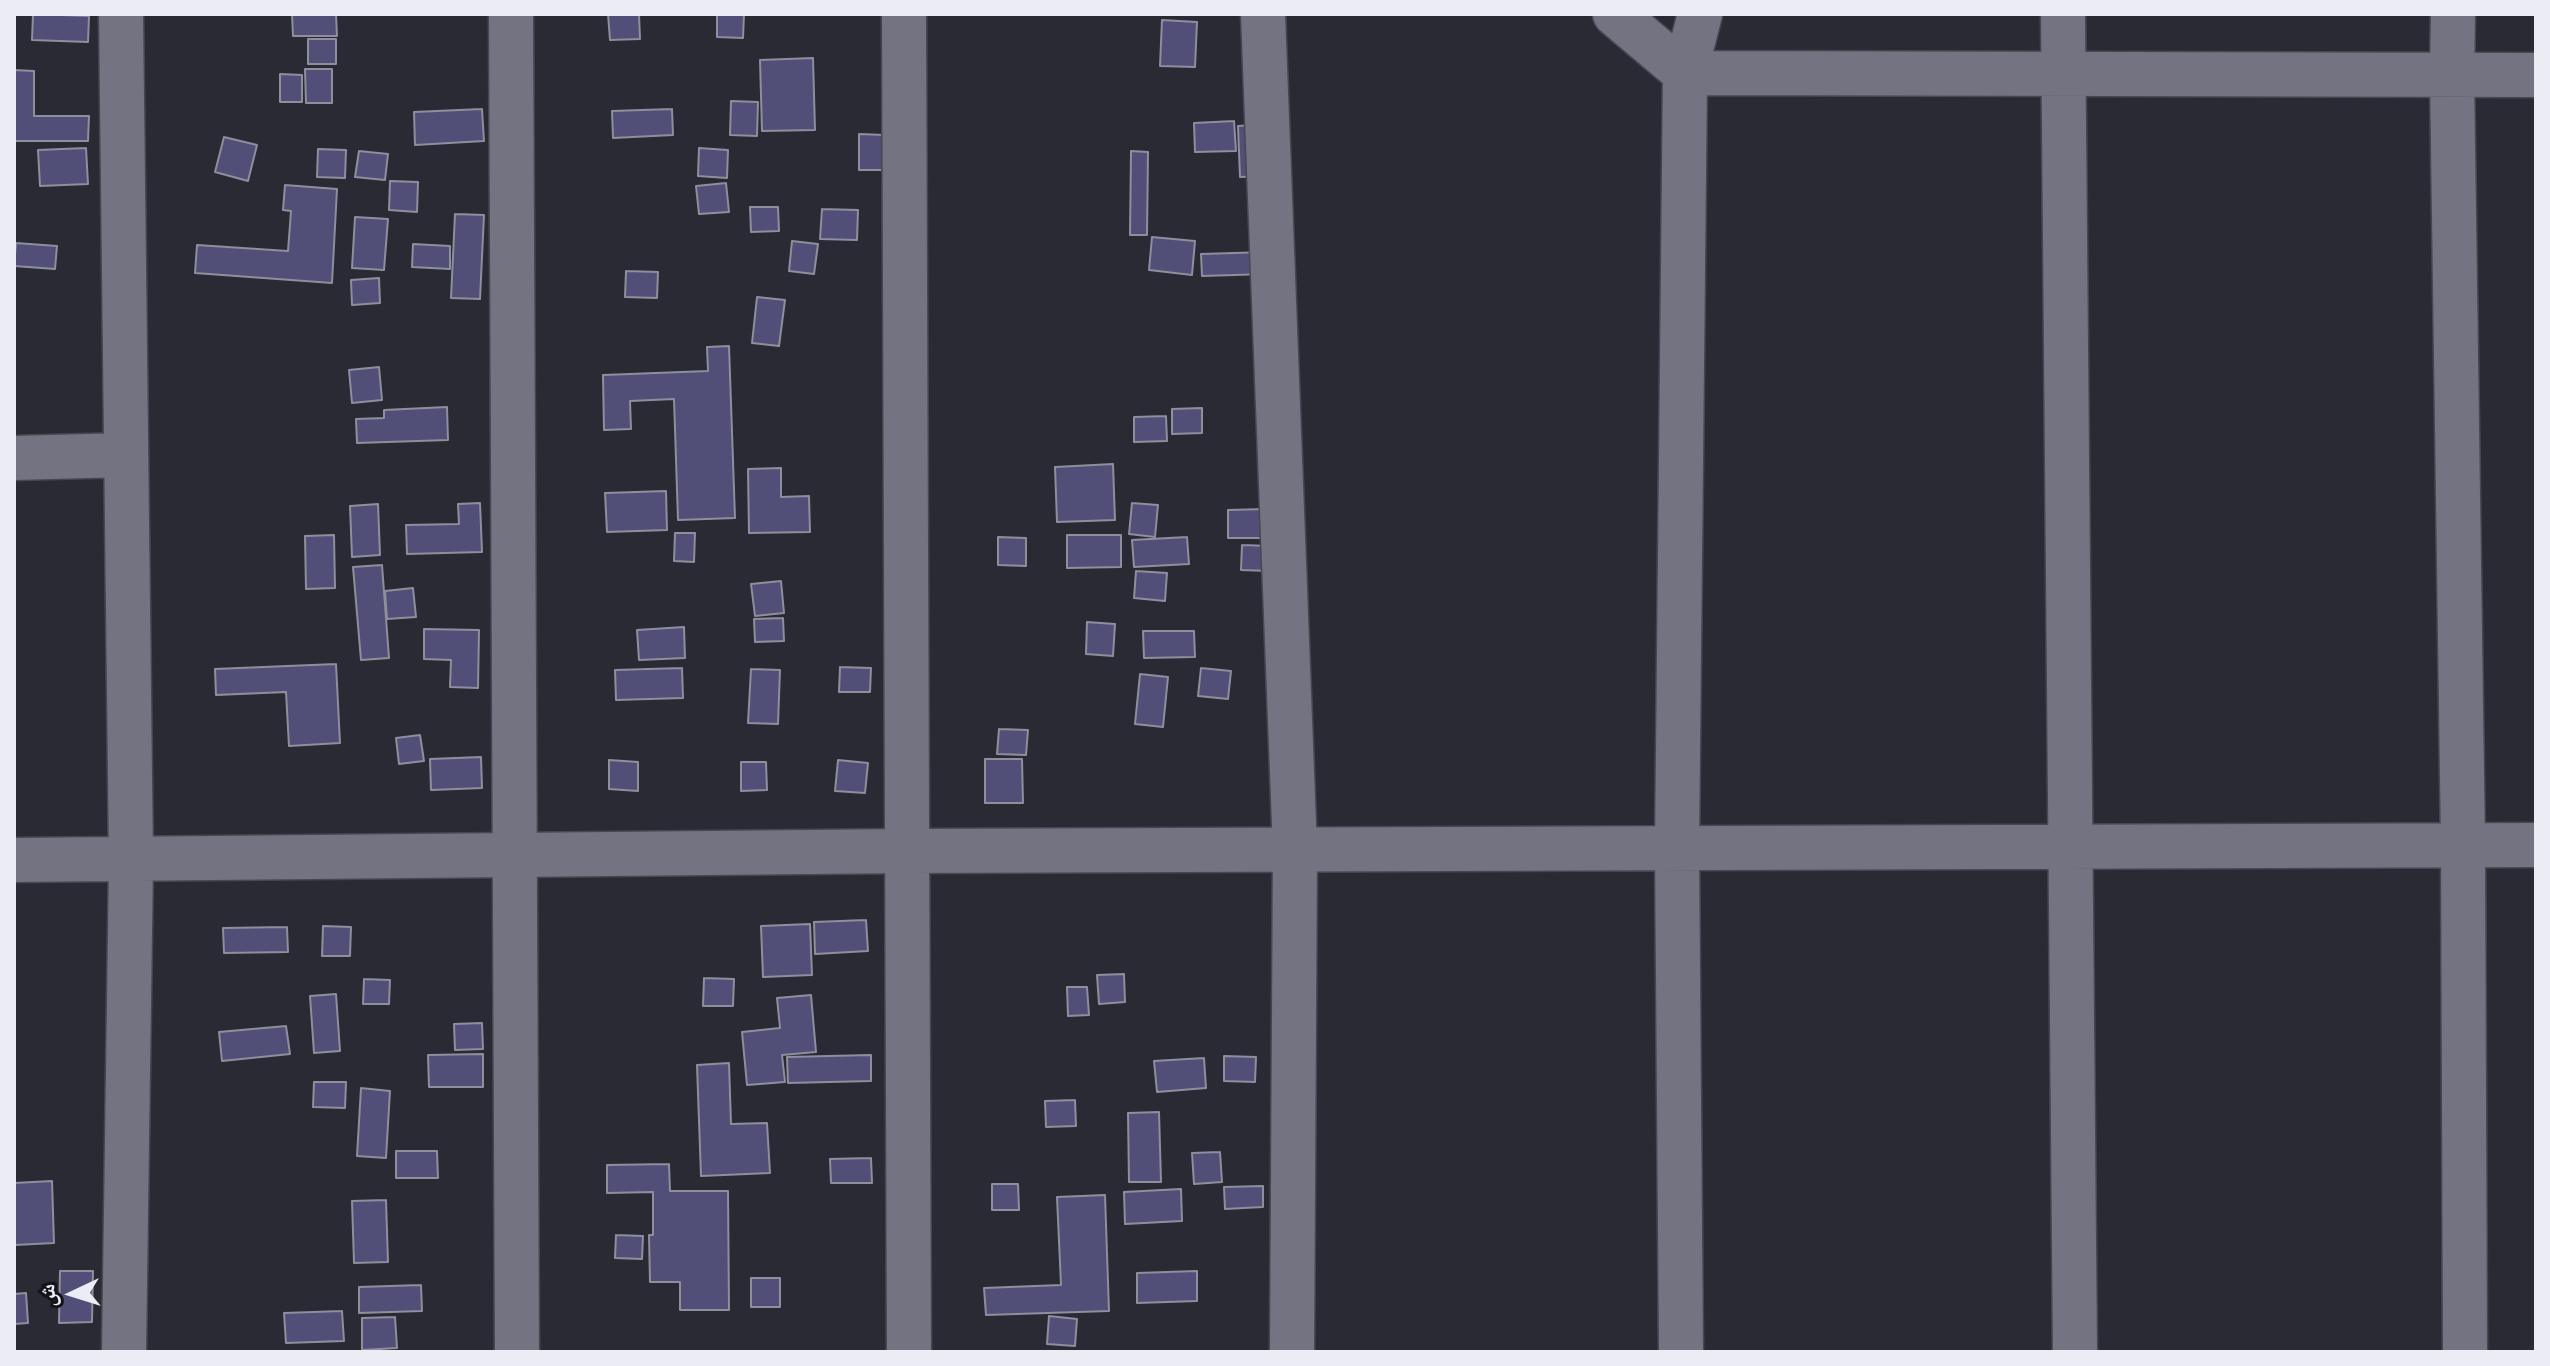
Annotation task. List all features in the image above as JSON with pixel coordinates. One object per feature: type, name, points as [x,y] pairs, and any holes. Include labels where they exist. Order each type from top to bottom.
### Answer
[{"type":"street","points":[[121,14],[131,861],[124,1352]]},
{"type":"street","points":[[511,14],[517,1352]]},
{"type":"street","points":[[904,14],[909,1352]]},
{"type":"street","points":[[1263,14],[1295,850],[1292,1352]]},
{"type":"street","points":[[1615,14],[1685,73],[2536,75]]},
{"type":"street","points":[[1681,1352],[1677,848],[1685,73],[1700,14]]},
{"type":"street","points":[[2063,14],[2075,1352]]},
{"type":"street","points":[[2453,14],[2463,845],[2465,1352]]},
{"type":"street","points":[[14,458],[125,455]]},
{"type":"street","points":[[14,860],[908,851],[2536,845]]},
{"type":"building","points":[[33,14],[89,16],[88,42],[32,40]]},
{"type":"building","points":[[292,14],[336,14],[337,36],[293,36]]},
{"type":"building","points":[[608,14],[639,14],[640,39],[610,40]]},
{"type":"building","points":[[717,14],[744,14],[743,38],[717,37]]},
{"type":"building","points":[[1162,20],[1197,22],[1195,67],[1160,66]]},
{"type":"building","points":[[308,39],[336,39],[336,64],[308,64]]},
{"type":"building","points":[[813,58],[815,130],[762,131],[760,60]]},
{"type":"building","points":[[305,69],[332,69],[332,103],[306,103]]},
{"type":"building","points":[[14,70],[34,71],[34,116],[89,116],[88,141],[14,141]]},
{"type":"building","points":[[280,74],[302,75],[302,102],[280,102]]},
{"type":"building","points":[[731,101],[758,102],[757,136],[730,135]]},
{"type":"building","points":[[482,109],[484,141],[415,145],[414,112]]},
{"type":"building","points":[[672,109],[673,135],[613,138],[612,111]]},
{"type":"building","points":[[1234,121],[1236,151],[1195,152],[1194,123]]},
{"type":"building","points":[[1268,124],[1271,176],[1240,177],[1238,126]]},
{"type":"building","points":[[859,134],[885,135],[885,170],[859,170]]},
{"type":"building","points":[[224,137],[257,145],[248,181],[215,172]]},
{"type":"building","points":[[86,148],[88,184],[40,186],[38,150]]},
{"type":"building","points":[[699,148],[728,150],[727,178],[698,176]]},
{"type":"building","points":[[318,149],[346,150],[345,178],[317,177]]},
{"type":"building","points":[[359,151],[388,154],[385,180],[355,177]]},
{"type":"building","points":[[1131,151],[1148,152],[1147,235],[1130,235]]},
{"type":"building","points":[[390,181],[418,182],[417,212],[389,210]]},
{"type":"building","points":[[726,183],[729,212],[699,214],[696,186]]},
{"type":"building","points":[[285,185],[337,189],[332,283],[195,273],[197,245],[288,251],[291,211],[283,210]]},
{"type":"building","points":[[750,207],[778,207],[779,231],[751,232]]},
{"type":"building","points":[[822,209],[858,210],[857,240],[820,239]]},
{"type":"building","points":[[455,214],[484,215],[480,299],[451,298]]},
{"type":"building","points":[[355,217],[388,219],[384,270],[352,268]]},
{"type":"building","points":[[1152,237],[1195,241],[1192,275],[1149,270]]},
{"type":"building","points":[[792,241],[818,244],[814,274],[789,271]]},
{"type":"building","points":[[16,243],[57,246],[55,269],[14,266]]},
{"type":"building","points":[[413,244],[450,246],[450,269],[412,267]]},
{"type":"building","points":[[1266,252],[1267,274],[1202,276],[1201,254]]},
{"type":"building","points":[[626,271],[658,272],[657,298],[625,297]]},
{"type":"building","points":[[379,278],[380,303],[352,305],[351,280]]},
{"type":"building","points":[[757,297],[785,300],[779,346],[752,343]]},
{"type":"building","points":[[729,346],[735,518],[678,520],[674,399],[630,401],[631,429],[604,430],[603,375],[708,371],[707,347]]},
{"type":"building","points":[[379,367],[382,400],[352,403],[349,370]]},
{"type":"building","points":[[447,407],[448,440],[357,443],[356,419],[384,418],[384,410]]},
{"type":"building","points":[[1202,408],[1202,433],[1172,434],[1172,409]]},
{"type":"building","points":[[1166,416],[1167,441],[1134,442],[1134,417]]},
{"type":"building","points":[[1113,464],[1115,520],[1057,522],[1055,467]]},
{"type":"building","points":[[781,468],[781,497],[809,496],[810,532],[749,533],[748,469]]},
{"type":"building","points":[[666,491],[667,530],[607,532],[605,493]]},
{"type":"building","points":[[480,503],[482,552],[407,554],[406,525],[459,524],[458,504]]},
{"type":"building","points":[[1132,503],[1158,505],[1155,537],[1129,534]]},
{"type":"building","points":[[378,504],[380,555],[352,557],[350,506]]},
{"type":"building","points":[[1265,509],[1265,538],[1228,538],[1228,510]]},
{"type":"building","points":[[675,533],[695,533],[694,562],[674,561]]},
{"type":"building","points":[[334,535],[335,588],[306,589],[305,536]]},
{"type":"building","points":[[1067,535],[1121,535],[1121,567],[1067,568]]},
{"type":"building","points":[[998,537],[1026,538],[1026,566],[998,565]]},
{"type":"building","points":[[1187,537],[1189,564],[1134,567],[1132,540]]},
{"type":"building","points":[[1242,545],[1271,546],[1269,571],[1241,570]]},
{"type":"building","points":[[382,565],[389,658],[361,660],[353,567]]},
{"type":"building","points":[[1136,571],[1167,573],[1165,601],[1134,598]]},
{"type":"building","points":[[781,581],[784,613],[755,616],[751,584]]},
{"type":"building","points":[[413,588],[416,617],[387,619],[385,591]]},
{"type":"building","points":[[783,618],[784,641],[755,642],[754,619]]},
{"type":"building","points":[[1087,622],[1115,624],[1113,656],[1086,654]]},
{"type":"building","points":[[684,627],[685,658],[639,660],[637,630]]},
{"type":"building","points":[[424,629],[479,630],[478,688],[450,687],[451,660],[424,659]]},
{"type":"building","points":[[1143,631],[1194,631],[1195,657],[1144,658]]},
{"type":"building","points":[[336,664],[340,743],[289,746],[286,692],[216,695],[215,669]]},
{"type":"building","points":[[840,667],[871,668],[870,692],[839,692]]},
{"type":"building","points":[[682,668],[683,698],[616,700],[615,670]]},
{"type":"building","points":[[1201,668],[1231,671],[1228,699],[1198,696]]},
{"type":"building","points":[[751,669],[780,670],[778,724],[748,723]]},
{"type":"building","points":[[1140,674],[1168,677],[1163,727],[1135,724]]},
{"type":"building","points":[[999,729],[1028,730],[1026,755],[997,754]]},
{"type":"building","points":[[420,735],[424,761],[399,764],[396,738]]},
{"type":"building","points":[[481,757],[482,788],[431,790],[430,759]]},
{"type":"building","points":[[985,759],[1022,759],[1023,803],[985,803]]},
{"type":"building","points":[[609,760],[638,762],[638,791],[609,789]]},
{"type":"building","points":[[838,760],[868,763],[865,793],[835,791]]},
{"type":"building","points":[[741,762],[766,762],[767,790],[741,791]]},
{"type":"building","points":[[866,920],[868,951],[815,954],[814,922]]},
{"type":"building","points":[[810,924],[812,975],[763,977],[761,926]]},
{"type":"building","points":[[323,926],[351,927],[350,956],[322,956]]},
{"type":"building","points":[[287,927],[288,952],[224,953],[223,928]]},
{"type":"building","points":[[1124,974],[1125,1002],[1099,1004],[1097,975]]},
{"type":"building","points":[[704,978],[734,979],[733,1006],[703,1006]]},
{"type":"building","points":[[364,979],[390,980],[389,1004],[363,1004]]},
{"type":"building","points":[[1067,987],[1087,987],[1089,1015],[1068,1016]]},
{"type":"building","points":[[336,994],[340,1051],[314,1053],[310,996]]},
{"type":"building","points":[[811,995],[816,1052],[782,1055],[785,1082],[747,1085],[742,1032],[780,1028],[777,998]]},
{"type":"building","points":[[482,1023],[483,1049],[455,1050],[454,1024]]},
{"type":"building","points":[[286,1026],[290,1054],[222,1061],[219,1032]]},
{"type":"building","points":[[483,1054],[483,1087],[429,1087],[428,1055]]},
{"type":"building","points":[[871,1055],[871,1081],[788,1083],[787,1057]]},
{"type":"building","points":[[1224,1056],[1256,1057],[1255,1082],[1224,1081]]},
{"type":"building","points":[[1204,1058],[1206,1088],[1157,1092],[1154,1061]]},
{"type":"building","points":[[729,1063],[731,1124],[767,1123],[770,1173],[701,1176],[697,1065]]},
{"type":"building","points":[[314,1082],[346,1082],[345,1108],[313,1107]]},
{"type":"building","points":[[361,1088],[390,1091],[386,1158],[357,1156]]},
{"type":"building","points":[[1075,1100],[1076,1126],[1046,1127],[1045,1101]]},
{"type":"building","points":[[1159,1112],[1161,1182],[1129,1182],[1128,1113]]},
{"type":"building","points":[[396,1151],[437,1151],[438,1178],[396,1178]]},
{"type":"building","points":[[1220,1152],[1222,1182],[1194,1184],[1192,1153]]},
{"type":"building","points":[[871,1158],[872,1183],[831,1183],[830,1159]]},
{"type":"building","points":[[669,1164],[670,1191],[728,1191],[729,1310],[680,1310],[680,1282],[650,1282],[649,1235],[653,1235],[653,1192],[607,1193],[607,1165]]},
{"type":"building","points":[[52,1181],[54,1243],[15,1245],[14,1183]]},
{"type":"building","points":[[992,1184],[1018,1184],[1019,1210],[992,1210]]},
{"type":"building","points":[[1263,1186],[1263,1207],[1225,1209],[1224,1187]]},
{"type":"building","points":[[1181,1189],[1182,1221],[1125,1224],[1124,1192]]},
{"type":"building","points":[[1105,1195],[1109,1311],[986,1315],[984,1288],[1061,1285],[1057,1197]]},
{"type":"building","points":[[386,1200],[388,1262],[354,1263],[352,1201]]},
{"type":"building","points":[[616,1235],[643,1236],[642,1259],[615,1258]]},
{"type":"building","points":[[60,1271],[93,1271],[92,1322],[59,1323]]},
{"type":"building","points":[[1197,1271],[1197,1301],[1137,1303],[1137,1273]]},
{"type":"building","points":[[751,1278],[780,1278],[780,1307],[751,1307]]},
{"type":"building","points":[[421,1285],[422,1311],[359,1313],[359,1287]]},
{"type":"building","points":[[26,1293],[28,1323],[14,1324],[14,1294]]},
{"type":"building","points":[[342,1311],[344,1341],[286,1343],[284,1313]]},
{"type":"building","points":[[1049,1316],[1077,1319],[1075,1346],[1047,1344]]},
{"type":"building","points":[[395,1317],[397,1348],[362,1350],[362,1318]]}]
